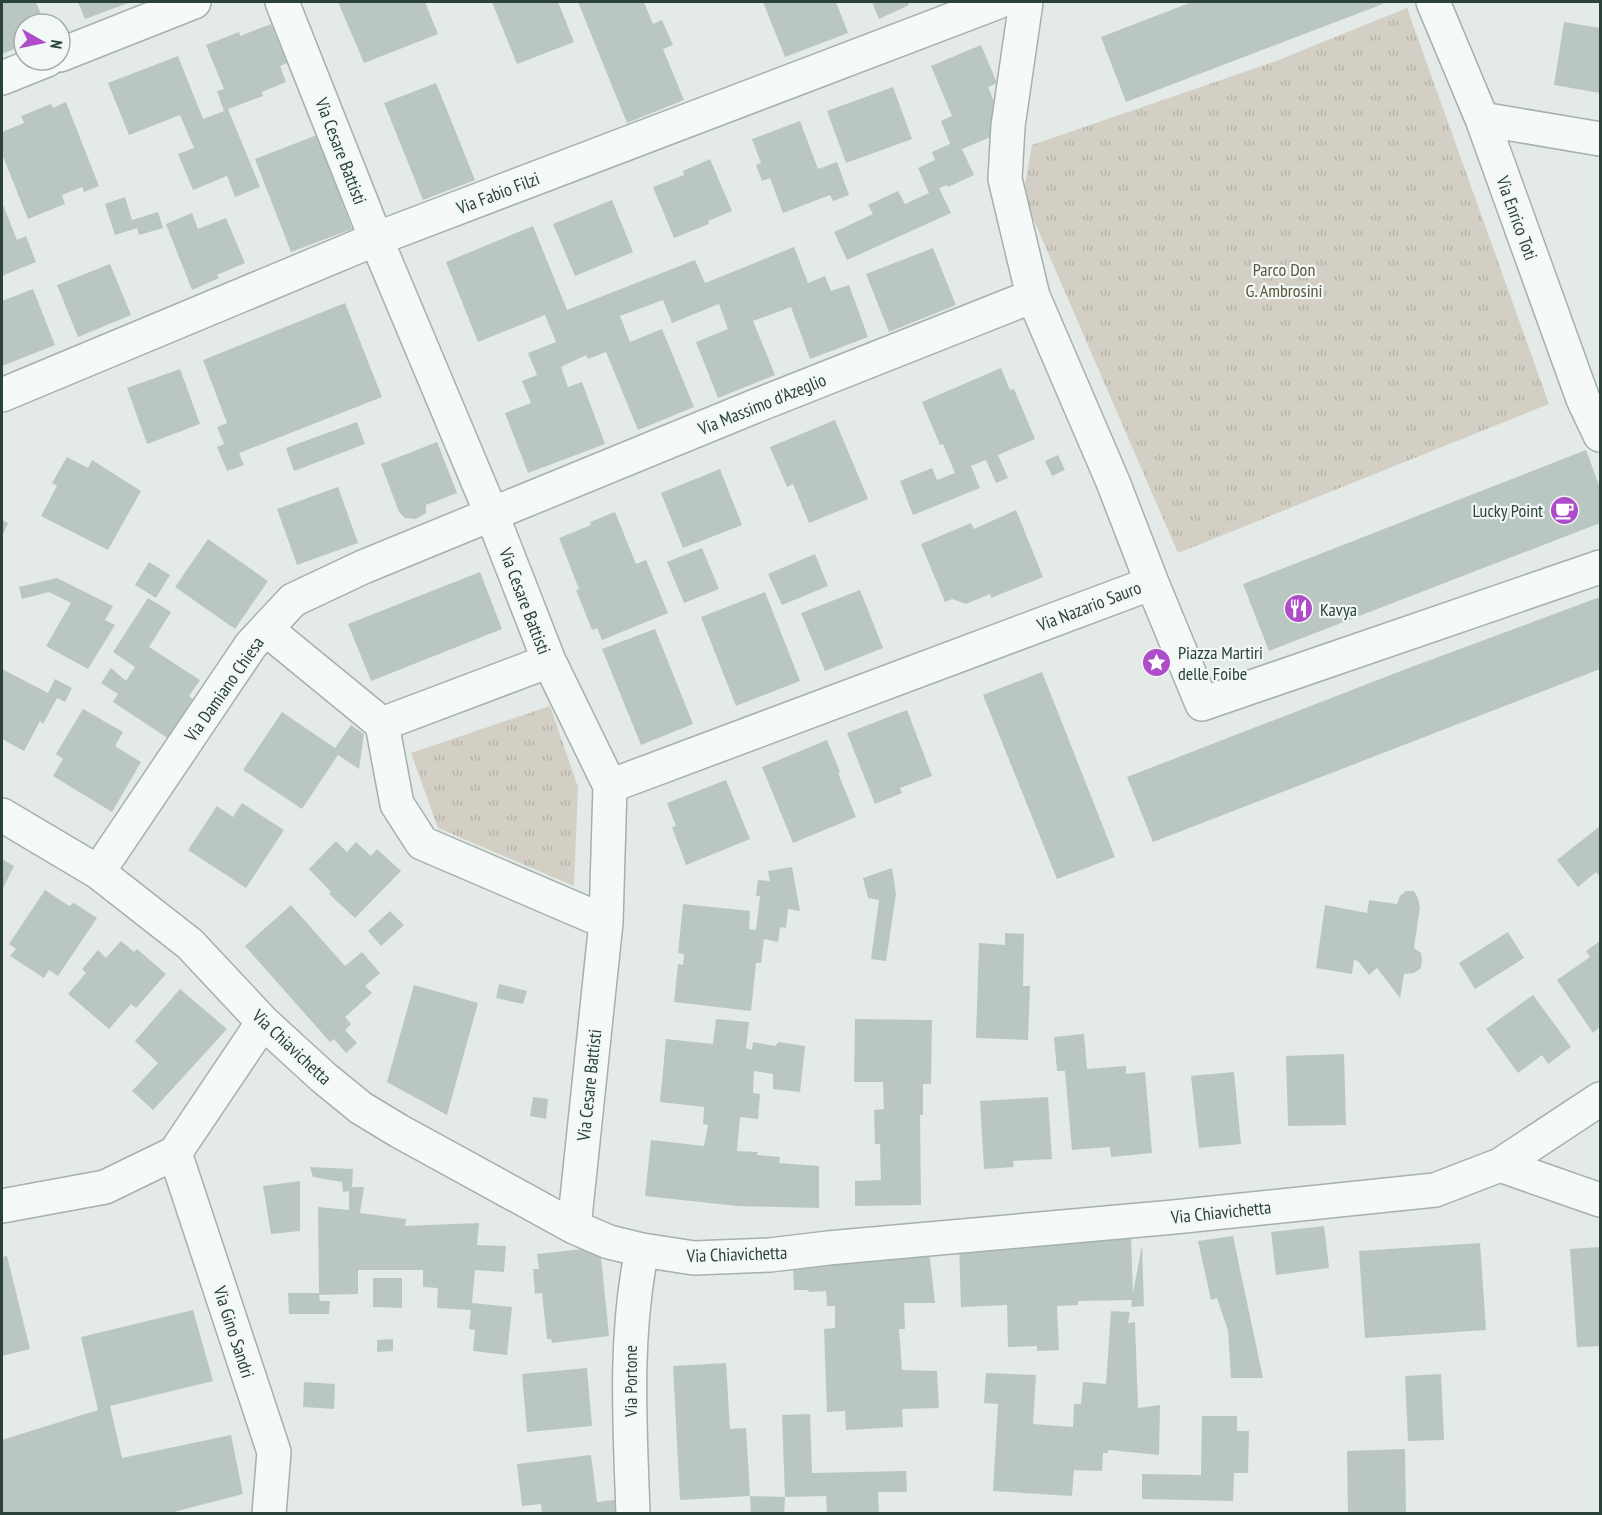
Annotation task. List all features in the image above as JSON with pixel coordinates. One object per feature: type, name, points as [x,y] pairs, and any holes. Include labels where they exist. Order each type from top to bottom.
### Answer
[{"type":"street","points":[[72,50],[194,2]]},
{"type":"street","name":"Via Cesare Battisti","points":[[282,2],[376,239],[492,515],[549,661],[610,786],[606,922],[574,1227]]},
{"type":"street","name":"Via Fabio Filzi","points":[[2,395],[376,239],[998,2]]},
{"type":"street","points":[[1026,2],[1008,126],[1005,179],[1033,296],[1113,482],[1152,583]]},
{"type":"street","name":"Via Enrico Toti","points":[[1433,2],[1482,119],[1583,399],[1600,435]]},
{"type":"street","points":[[2,78],[17,72]]},
{"type":"street","points":[[1482,119],[1600,139]]},
{"type":"street","name":"Via Massimo d'Azeglio","points":[[492,515],[753,407],[1033,296]]},
{"type":"street","name":"Via Damiano Chiesa","points":[[98,872],[251,645],[292,600],[363,567],[492,515]]},
{"type":"street","name":"Via Nazario Sauro","points":[[610,786],[1152,583],[1202,705],[1600,567]]},
{"type":"street","points":[[266,629],[382,724],[397,804],[422,843],[606,922]]},
{"type":"street","points":[[382,724],[549,661]]},
{"type":"street","name":"Via Chiavichetta","points":[[2,815],[98,872],[190,944],[262,1022],[361,1108],[574,1227],[609,1242],[642,1250],[693,1258],[770,1256],[828,1248],[1174,1217],[1435,1190],[1500,1165],[1600,1099]]},
{"type":"street","points":[[2,1206],[105,1186],[175,1153],[262,1022]]},
{"type":"street","name":"Via Gino Sandri","points":[[175,1153],[273,1452],[269,1514]]},
{"type":"street","points":[[1500,1165],[1600,1200]]},
{"type":"street","name":"Via Portone","points":[[633,1514],[628,1374],[634,1296],[642,1250]]},
{"type":"green space","name":"Parco Don G. Ambrosini","points":[[1407,8],[1549,404],[1178,553],[1023,195],[1032,145],[1276,61]]},
{"type":"green space","points":[[550,706],[578,787],[574,886],[438,828],[411,753]]},
{"type":"building","points":[[2,2],[36,2],[40,12],[12,12],[12,50],[2,54]]},
{"type":"building","points":[[78,2],[131,2],[85,19]]},
{"type":"building","points":[[338,2],[425,2],[438,34],[364,63]]},
{"type":"building","points":[[492,2],[558,2],[574,42],[517,64]]},
{"type":"building","points":[[578,2],[644,2],[653,24],[662,20],[673,45],[663,49],[684,100],[627,123]]},
{"type":"building","points":[[763,2],[836,2],[848,33],[785,57]]},
{"type":"building","points":[[872,2],[907,2],[909,5],[879,19]]},
{"type":"building","points":[[1192,2],[1382,2],[1383,4],[1126,102],[1101,37]]},
{"type":"building","points":[[1564,22],[1600,28],[1600,93],[1554,85]]},
{"type":"building","points":[[271,24],[287,63],[280,66],[286,82],[262,92],[263,96],[228,109],[260,187],[235,197],[227,176],[193,190],[178,154],[194,148],[180,115],[129,135],[108,83],[178,56],[203,119],[224,111],[217,91],[224,89],[206,45],[239,32],[240,36]]},
{"type":"building","points":[[981,45],[997,83],[988,87],[999,114],[991,117],[998,134],[962,149],[974,175],[948,187],[947,185],[939,188],[951,213],[847,260],[834,232],[873,214],[868,205],[898,191],[905,204],[929,193],[918,168],[935,160],[932,152],[950,144],[941,121],[952,116],[931,66]]},
{"type":"building","points":[[436,83],[475,180],[423,200],[384,103]]},
{"type":"building","points":[[893,87],[912,139],[846,163],[827,111]]},
{"type":"building","points":[[66,102],[99,186],[84,192],[82,187],[62,195],[65,204],[28,219],[2,154],[2,132],[24,123],[21,116],[51,104],[53,108]]},
{"type":"building","points":[[800,121],[818,169],[837,162],[849,195],[833,201],[830,195],[783,213],[770,178],[762,181],[756,165],[761,163],[752,139]]},
{"type":"building","points":[[317,135],[352,229],[291,252],[255,159]]},
{"type":"building","points":[[710,159],[732,211],[708,221],[709,224],[674,238],[653,187],[684,175],[683,171]]},
{"type":"building","points":[[125,197],[132,220],[158,212],[163,228],[139,235],[137,228],[115,235],[105,204]]},
{"type":"building","points":[[612,200],[633,252],[575,276],[553,224]]},
{"type":"building","points":[[2,202],[17,240],[26,236],[36,262],[2,276]]},
{"type":"building","points":[[192,213],[198,229],[226,218],[245,263],[217,275],[219,278],[192,290],[166,224]]},
{"type":"building","points":[[533,226],[567,310],[695,260],[705,283],[794,247],[808,283],[825,276],[831,291],[849,285],[868,337],[810,359],[791,307],[753,321],[775,375],[718,398],[696,342],[728,329],[719,304],[672,323],[663,300],[620,316],[630,342],[662,329],[694,407],[638,430],[606,352],[588,359],[586,355],[561,367],[568,387],[582,382],[605,444],[528,473],[505,413],[531,403],[522,381],[537,375],[528,353],[556,342],[545,315],[478,342],[446,262]]},
{"type":"building","points":[[933,248],[956,305],[889,332],[866,274]]},
{"type":"building","points":[[110,264],[131,315],[78,337],[57,285]]},
{"type":"building","points":[[33,289],[55,345],[2,366],[2,301]]},
{"type":"building","points":[[345,303],[382,397],[239,453],[244,465],[227,471],[217,447],[224,444],[217,427],[227,423],[203,360]]},
{"type":"building","points":[[1001,368],[1010,390],[1014,389],[1035,439],[998,455],[1008,478],[996,483],[986,460],[971,466],[980,488],[913,515],[900,481],[932,468],[937,480],[955,473],[943,444],[940,445],[922,402]]},
{"type":"building","points":[[180,369],[200,424],[147,444],[127,388]]},
{"type":"building","points":[[835,420],[868,499],[809,523],[793,484],[787,487],[770,447]]},
{"type":"building","points":[[357,422],[365,444],[294,471],[286,448]]},
{"type":"building","points":[[437,442],[457,493],[426,505],[426,513],[416,519],[405,518],[399,512],[381,464]]},
{"type":"building","points":[[1586,450],[1600,488],[1600,523],[1269,651],[1243,584]]},
{"type":"building","points":[[1058,455],[1065,470],[1052,476],[1045,461]]},
{"type":"building","points":[[67,457],[88,468],[92,460],[141,491],[108,550],[41,516],[57,486],[52,483]]},
{"type":"building","points":[[720,469],[742,525],[683,548],[661,493]]},
{"type":"building","points":[[338,487],[358,543],[297,565],[277,509]]},
{"type":"building","points":[[1016,510],[1043,577],[991,598],[990,594],[966,604],[952,599],[945,602],[921,544],[971,523],[974,529]]},
{"type":"building","points":[[615,512],[636,564],[646,560],[668,613],[602,640],[597,628],[592,630],[559,538]]},
{"type":"building","points":[[2,520],[8,523],[2,537]]},
{"type":"building","points":[[208,539],[268,581],[235,629],[175,587]]},
{"type":"building","points":[[702,548],[719,589],[684,603],[667,562]]},
{"type":"building","points":[[815,554],[828,586],[782,605],[768,574]]},
{"type":"building","points":[[149,562],[170,575],[156,598],[135,585]]},
{"type":"building","points":[[480,572],[502,629],[371,681],[348,624]]},
{"type":"building","points":[[57,578],[113,606],[105,620],[115,625],[88,669],[46,646],[71,603],[49,592],[22,599],[19,587]]},
{"type":"building","points":[[860,590],[883,648],[825,671],[801,613]]},
{"type":"building","points":[[765,592],[800,681],[736,706],[701,617]]},
{"type":"building","points":[[1600,597],[1600,669],[1153,842],[1127,777]]},
{"type":"building","points":[[148,598],[171,612],[149,647],[200,680],[189,696],[194,700],[169,739],[113,702],[118,694],[101,683],[111,668],[126,681],[135,667],[113,652]]},
{"type":"building","points":[[655,629],[693,724],[641,745],[602,649]]},
{"type":"building","points":[[2,669],[48,693],[55,679],[72,688],[65,702],[57,698],[43,724],[40,721],[24,751],[2,739]]},
{"type":"building","points":[[1042,672],[1115,857],[1057,879],[983,695]]},
{"type":"building","points":[[83,709],[123,732],[115,746],[141,762],[112,812],[53,776],[63,759],[56,754]]},
{"type":"building","points":[[907,710],[932,776],[900,788],[902,793],[875,804],[847,733]]},
{"type":"building","points":[[282,712],[335,748],[351,725],[364,734],[359,769],[338,755],[302,809],[243,770]]},
{"type":"building","points":[[827,740],[856,817],[793,843],[762,767]]},
{"type":"building","points":[[726,780],[750,839],[686,865],[672,827],[676,826],[667,803]]},
{"type":"building","points":[[242,803],[284,830],[246,888],[188,850],[217,806],[233,817]]},
{"type":"building","points":[[1600,826],[1600,877],[1596,872],[1578,887],[1557,860]]},
{"type":"building","points":[[336,841],[347,852],[356,842],[371,856],[377,849],[401,871],[355,918],[329,894],[331,892],[309,869]]},
{"type":"building","points":[[2,859],[14,866],[2,890]]},
{"type":"building","points":[[792,867],[800,911],[788,909],[786,928],[780,927],[778,942],[764,939],[761,963],[756,963],[751,1011],[674,1002],[678,964],[683,965],[684,954],[678,953],[683,904],[750,911],[749,929],[756,930],[760,896],[756,896],[758,880],[770,881],[768,871]]},
{"type":"building","points":[[892,868],[896,894],[886,961],[871,959],[879,900],[868,898],[863,878]]},
{"type":"building","points":[[45,890],[69,906],[74,903],[97,918],[58,976],[49,970],[44,978],[10,956],[16,949],[9,944]]},
{"type":"building","points":[[1406,891],[1414,891],[1418,898],[1420,907],[1414,948],[1421,953],[1422,959],[1421,968],[1414,973],[1404,974],[1400,998],[1377,968],[1369,975],[1358,961],[1354,960],[1352,974],[1316,968],[1325,905],[1367,913],[1369,900],[1397,904],[1400,896]]},
{"type":"building","points":[[291,905],[345,966],[362,952],[380,973],[365,986],[372,993],[345,1017],[351,1024],[345,1030],[357,1043],[346,1053],[334,1039],[330,1042],[245,946]]},
{"type":"building","points":[[390,911],[404,925],[381,946],[368,931]]},
{"type":"building","points":[[1508,932],[1524,958],[1475,989],[1459,963]]},
{"type":"building","points":[[1005,933],[1024,934],[1023,986],[1030,986],[1028,1040],[976,1038],[979,943],[1005,945]]},
{"type":"building","points":[[121,941],[134,952],[137,949],[166,974],[136,1008],[131,1004],[109,1029],[68,994],[86,973],[82,969],[98,950],[106,958]]},
{"type":"building","points":[[1600,941],[1600,1027],[1593,1033],[1557,980],[1590,957],[1586,951]]},
{"type":"building","points":[[499,984],[527,991],[523,1004],[496,998]]},
{"type":"building","points":[[414,985],[478,1003],[447,1115],[387,1082]]},
{"type":"building","points":[[180,989],[227,1029],[153,1110],[132,1091],[158,1063],[135,1041]]},
{"type":"building","points":[[1533,995],[1571,1047],[1548,1064],[1542,1055],[1518,1073],[1486,1029]]},
{"type":"building","points":[[716,1019],[749,1022],[746,1048],[752,1050],[753,1042],[775,1046],[779,1042],[805,1046],[800,1092],[773,1089],[773,1074],[754,1071],[753,1093],[760,1094],[758,1119],[740,1117],[737,1151],[758,1152],[757,1155],[780,1157],[779,1163],[819,1166],[819,1208],[737,1206],[645,1196],[651,1140],[704,1146],[708,1125],[703,1124],[704,1107],[660,1102],[666,1039],[713,1044]]},
{"type":"building","points":[[855,1019],[932,1020],[931,1084],[923,1084],[923,1115],[920,1115],[921,1205],[855,1206],[855,1181],[881,1180],[880,1144],[875,1144],[874,1110],[884,1109],[883,1082],[854,1082]]},
{"type":"building","points":[[1084,1034],[1087,1069],[1126,1066],[1126,1074],[1145,1072],[1152,1153],[1111,1157],[1110,1147],[1072,1150],[1065,1071],[1057,1071],[1054,1037]]},
{"type":"building","points":[[1344,1054],[1346,1125],[1288,1126],[1286,1056]]},
{"type":"building","points":[[1234,1072],[1241,1144],[1199,1148],[1191,1076]]},
{"type":"building","points":[[533,1097],[548,1099],[546,1119],[530,1116]]},
{"type":"building","points":[[1048,1097],[1052,1159],[1013,1161],[1014,1167],[984,1169],[980,1101]]},
{"type":"building","points":[[310,1167],[353,1169],[352,1187],[364,1187],[360,1213],[406,1219],[405,1226],[479,1223],[477,1245],[506,1246],[504,1272],[475,1270],[472,1303],[512,1307],[507,1355],[473,1351],[475,1330],[469,1329],[471,1310],[437,1308],[438,1288],[423,1287],[423,1270],[358,1270],[358,1294],[319,1295],[320,1301],[330,1301],[329,1314],[289,1314],[288,1293],[319,1293],[318,1207],[349,1210],[349,1191],[343,1192],[342,1182],[313,1177]]},
{"type":"building","points":[[300,1181],[300,1231],[271,1234],[263,1186]]},
{"type":"building","points":[[1324,1226],[1329,1268],[1276,1275],[1271,1232]]},
{"type":"building","points":[[1233,1236],[1263,1378],[1231,1378],[1228,1331],[1217,1298],[1211,1300],[1198,1241]]},
{"type":"building","points":[[1131,1238],[1133,1293],[1142,1245],[1144,1306],[1131,1307],[1132,1300],[1078,1301],[1078,1305],[1057,1306],[1059,1350],[1037,1351],[1037,1346],[1008,1347],[1007,1305],[961,1307],[959,1244]]},
{"type":"building","points":[[1480,1243],[1486,1330],[1365,1338],[1359,1251]]},
{"type":"building","points":[[600,1247],[609,1336],[552,1343],[551,1339],[547,1339],[542,1293],[535,1294],[533,1269],[539,1269],[537,1254]]},
{"type":"building","points":[[1600,1247],[1600,1346],[1577,1347],[1570,1249]]},
{"type":"building","points":[[929,1250],[935,1303],[904,1303],[905,1329],[899,1329],[902,1370],[937,1371],[939,1408],[902,1409],[903,1427],[846,1430],[845,1411],[827,1412],[824,1329],[835,1328],[835,1306],[827,1306],[826,1291],[794,1290],[793,1262]]},
{"type":"building","points":[[7,1256],[30,1349],[2,1356],[2,1257]]},
{"type":"building","points":[[373,1278],[402,1278],[402,1308],[373,1307]]},
{"type":"building","points":[[193,1310],[213,1381],[110,1406],[122,1458],[231,1435],[243,1494],[166,1514],[2,1514],[2,1440],[98,1410],[81,1337]]},
{"type":"building","points":[[1111,1311],[1130,1312],[1128,1323],[1135,1322],[1138,1408],[1160,1405],[1159,1455],[1108,1450],[1108,1453],[1103,1453],[1102,1471],[1074,1470],[1072,1496],[993,1491],[998,1404],[984,1403],[986,1373],[1036,1375],[1033,1424],[1073,1427],[1074,1404],[1081,1404],[1083,1382],[1106,1384]]},
{"type":"building","points":[[393,1339],[393,1351],[377,1352],[377,1340]]},
{"type":"building","points":[[726,1363],[730,1429],[746,1428],[750,1496],[680,1500],[673,1366]]},
{"type":"building","points":[[587,1368],[592,1426],[527,1432],[522,1374]]},
{"type":"building","points":[[1441,1374],[1444,1440],[1408,1441],[1405,1376]]},
{"type":"building","points":[[304,1382],[335,1384],[334,1409],[303,1407]]},
{"type":"building","points":[[810,1414],[812,1473],[906,1471],[907,1492],[878,1492],[879,1514],[827,1514],[826,1496],[785,1497],[782,1415]]},
{"type":"building","points":[[1202,1416],[1237,1416],[1237,1431],[1249,1431],[1248,1473],[1234,1473],[1233,1501],[1142,1499],[1142,1474],[1201,1475]]},
{"type":"building","points":[[1405,1449],[1406,1514],[1348,1514],[1347,1451]]},
{"type":"building","points":[[591,1455],[597,1502],[623,1499],[625,1514],[542,1514],[541,1504],[522,1506],[517,1464]]},
{"type":"building","points":[[750,1496],[785,1497],[784,1514],[751,1514]]},
{"type":"place","name":"Lucky Point","points":[[1564,510]]},
{"type":"place","name":"Kavya","points":[[1299,609]]},
{"type":"place","name":"Piazza Martiri delle Foibe","points":[[1157,662]]}]
